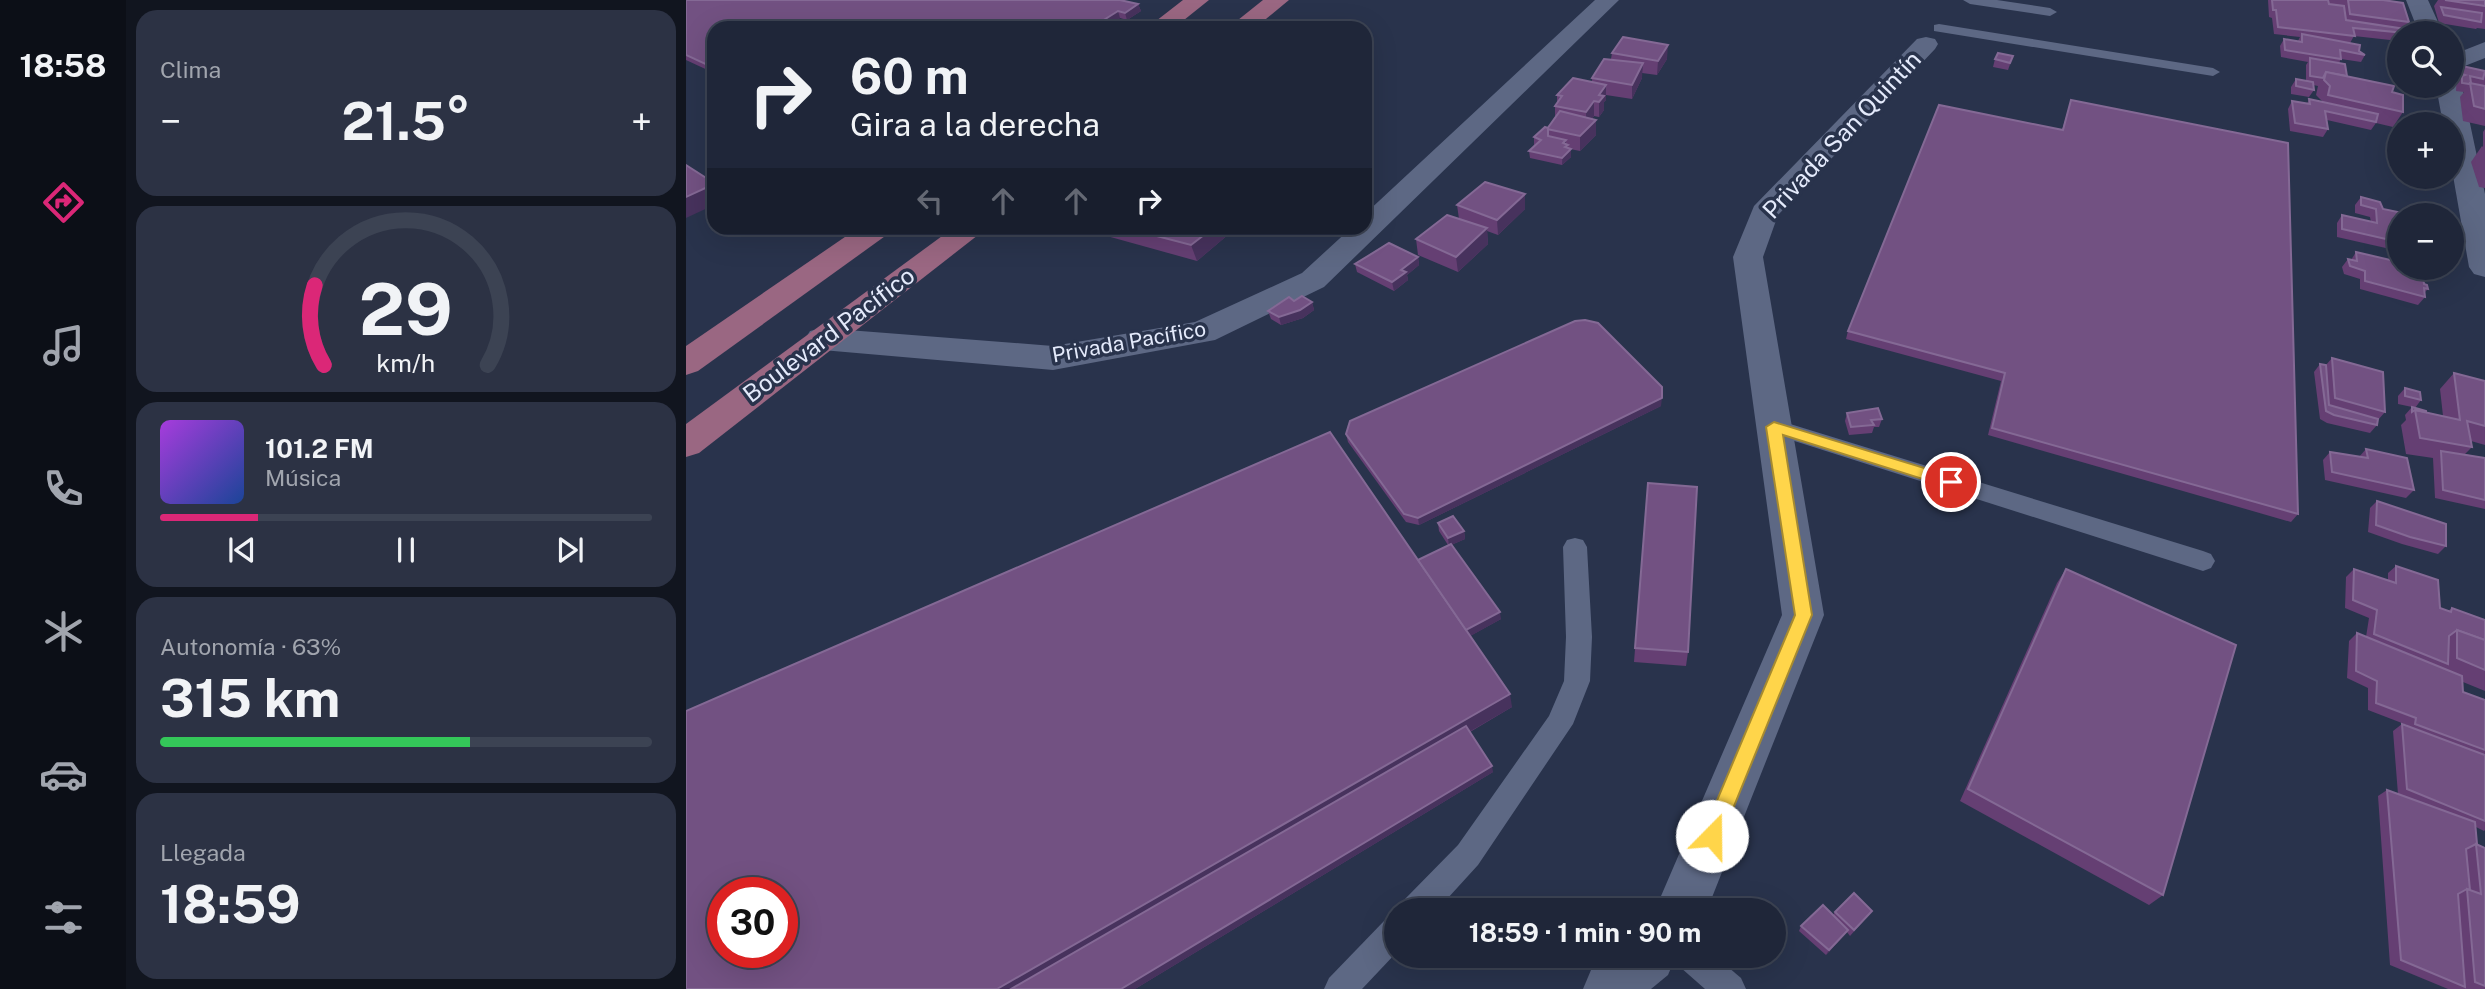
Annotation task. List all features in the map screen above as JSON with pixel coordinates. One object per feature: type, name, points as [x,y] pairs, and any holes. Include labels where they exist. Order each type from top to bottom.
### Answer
[{"type":"main road","points":[[1169,21],[1198,0]]},
{"type":"main road","points":[[1250,21],[1278,0]]},
{"type":"main road","points":[[686,363],[867,235]]},
{"type":"main road","name":"Boulevard Pacífico","points":[[686,443],[963,235]]},
{"type":"street","name":"Privada Pacífico","points":[[1372,224],[1608,0]]},
{"type":"street","points":[[2417,0],[2426,21]]},
{"type":"street","name":"Privada San Quintín","points":[[1686,898],[1803,615],[1748,257],[1763,212],[1952,17]]},
{"type":"street","points":[[2464,59],[2485,49]]},
{"type":"street","points":[[2451,98],[2485,267]]},
{"type":"street","name":"Privada Pacífico","points":[[822,339],[1053,358],[1203,332],[1313,280],[1360,235]]},
{"type":"street","points":[[1610,989],[1635,968]]},
{"type":"lane","points":[[1952,17],[2050,12]]},
{"type":"lane","points":[[1952,17],[2213,72]]},
{"type":"lane","points":[[1774,427],[2203,561]]},
{"type":"lane","points":[[1427,898],[1468,855],[1559,724],[1577,681],[1579,637],[1575,547]]},
{"type":"lane","points":[[1340,989],[1384,943]]},
{"type":"lane","points":[[1705,968],[1730,989]]},
{"type":"building","points":[[686,0],[1120,0],[1138,4],[1125,13],[1118,11],[1102,21],[707,21],[707,65],[686,55]]},
{"type":"building","points":[[2272,0],[2328,0],[2329,4],[2344,6],[2346,20],[2387,26],[2387,31],[2353,28],[2355,36],[2278,27],[2276,10],[2273,10]]},
{"type":"building","points":[[2348,0],[2383,0],[2403,3],[2409,21],[2402,21],[2350,14]]},
{"type":"building","points":[[2445,0],[2485,0],[2485,6]]},
{"type":"building","points":[[2441,7],[2482,13],[2481,22],[2444,15]]},
{"type":"building","points":[[2302,34],[2360,45],[2359,51],[2365,55],[2340,50],[2341,59],[2285,50],[2284,39],[2302,42]]},
{"type":"building","points":[[1623,37],[1668,45],[1658,61],[1612,53]]},
{"type":"building","points":[[1998,53],[2013,56],[2010,63],[1995,59]]},
{"type":"building","points":[[2310,58],[2345,64],[2347,76],[2326,72],[2323,78],[2310,76]]},
{"type":"building","points":[[1604,59],[1643,63],[1632,85],[1592,78]]},
{"type":"building","points":[[2464,66],[2485,71],[2483,79],[2470,76],[2469,84],[2464,83]]},
{"type":"building","points":[[2326,72],[2387,85],[2387,98],[2403,98],[2403,112],[2328,95],[2330,86],[2324,80]]},
{"type":"building","points":[[1573,78],[1606,85],[1599,95],[1604,96],[1599,102],[1594,101],[1586,112],[1555,106],[1562,96],[1557,95]]},
{"type":"building","points":[[2296,79],[2313,82],[2314,90],[2296,86]]},
{"type":"building","points":[[2470,83],[2485,86],[2485,109],[2474,106]]},
{"type":"building","points":[[2309,99],[2378,114],[2376,122],[2325,111],[2328,129],[2295,123],[2292,101],[2310,104]]},
{"type":"building","points":[[2071,100],[2288,143],[2298,514],[1992,428],[2005,373],[1848,331],[1939,105],[2063,130]]},
{"type":"building","points":[[1560,111],[1596,120],[1580,136],[1547,129]]},
{"type":"building","points":[[1545,127],[1548,128],[1548,136],[1566,140],[1563,143],[1568,145],[1565,147],[1571,149],[1562,158],[1529,151],[1541,140],[1534,137]]},
{"type":"building","points":[[686,165],[707,178],[707,187],[686,197]]},
{"type":"building","points":[[1485,182],[1525,194],[1497,220],[1457,205]]},
{"type":"building","points":[[2361,197],[2380,202],[2383,209],[2387,210],[2387,239],[2342,229],[2342,215],[2377,223],[2376,209],[2361,205]]},
{"type":"building","points":[[1447,215],[1487,228],[1456,257],[1416,239]]},
{"type":"building","points":[[1153,235],[1204,235],[1191,245]]},
{"type":"building","points":[[1389,243],[1418,257],[1401,270],[1406,272],[1392,282],[1355,264]]},
{"type":"building","points":[[2356,252],[2387,259],[2387,280],[2424,280],[2428,289],[2424,288],[2425,297],[2365,281],[2365,271],[2350,266],[2348,259],[2357,261]]},
{"type":"building","points":[[1302,296],[1312,302],[1300,310],[1279,317],[1268,311],[1289,297],[1294,301]]},
{"type":"building","points":[[1575,321],[1598,323],[1662,387],[1662,398],[1418,518],[1404,514],[1346,434],[1350,421]]},
{"type":"building","points":[[2332,358],[2383,372],[2385,412],[2335,398]]},
{"type":"building","points":[[2320,364],[2326,365],[2329,405],[2378,419],[2377,425],[2326,411]]},
{"type":"building","points":[[2454,373],[2485,381],[2485,426],[2467,421],[2472,447],[2420,438],[2415,410],[2460,420]]},
{"type":"building","points":[[2405,388],[2420,392],[2421,400],[2405,396]]},
{"type":"building","points":[[1878,408],[1882,419],[1871,420],[1874,425],[1851,427],[1847,413]]},
{"type":"building","points":[[1330,432],[1510,694],[997,989],[686,989],[686,711]]},
{"type":"building","points":[[2366,449],[2407,458],[2414,490],[2332,472],[2330,452],[2368,458]]},
{"type":"building","points":[[2441,451],[2485,458],[2485,500],[2443,490]]},
{"type":"building","points":[[1648,483],[1697,487],[1688,652],[1635,648]]},
{"type":"building","points":[[2377,501],[2446,524],[2446,546],[2376,525]]},
{"type":"building","points":[[1453,516],[1464,531],[1448,538],[1438,523]]},
{"type":"building","points":[[1451,544],[1500,612],[1466,630],[1418,560]]},
{"type":"building","points":[[2396,566],[2438,580],[2440,608],[2451,612],[2452,608],[2485,620],[2485,640],[2457,630],[2449,636],[2448,664],[2374,634],[2377,610],[2353,600],[2354,569],[2396,583]]},
{"type":"building","points":[[2066,569],[2236,645],[2163,895],[1968,789]]},
{"type":"building","points":[[2457,630],[2485,640],[2485,670],[2457,658]]},
{"type":"building","points":[[2357,633],[2462,676],[2463,692],[2485,700],[2485,750],[2415,724],[2416,718],[2376,703],[2377,681],[2356,671]]},
{"type":"building","points":[[2402,724],[2485,755],[2485,821],[2407,789]]},
{"type":"building","points":[[1466,726],[1492,766],[1121,989],[1011,989]]},
{"type":"building","points":[[2387,790],[2475,822],[2477,844],[2466,849],[2470,890],[2458,894],[2465,987],[2401,960]]},
{"type":"building","points":[[2476,844],[2485,848],[2485,986],[2475,982],[2467,889],[2481,894]]},
{"type":"building","points":[[1854,893],[1872,911],[1854,930],[1835,912]]},
{"type":"building","points":[[1823,905],[1848,930],[1829,950],[1801,926]]},
{"type":"route","points":[[1712,836],[1803,615],[1774,427],[1951,482]]}]
